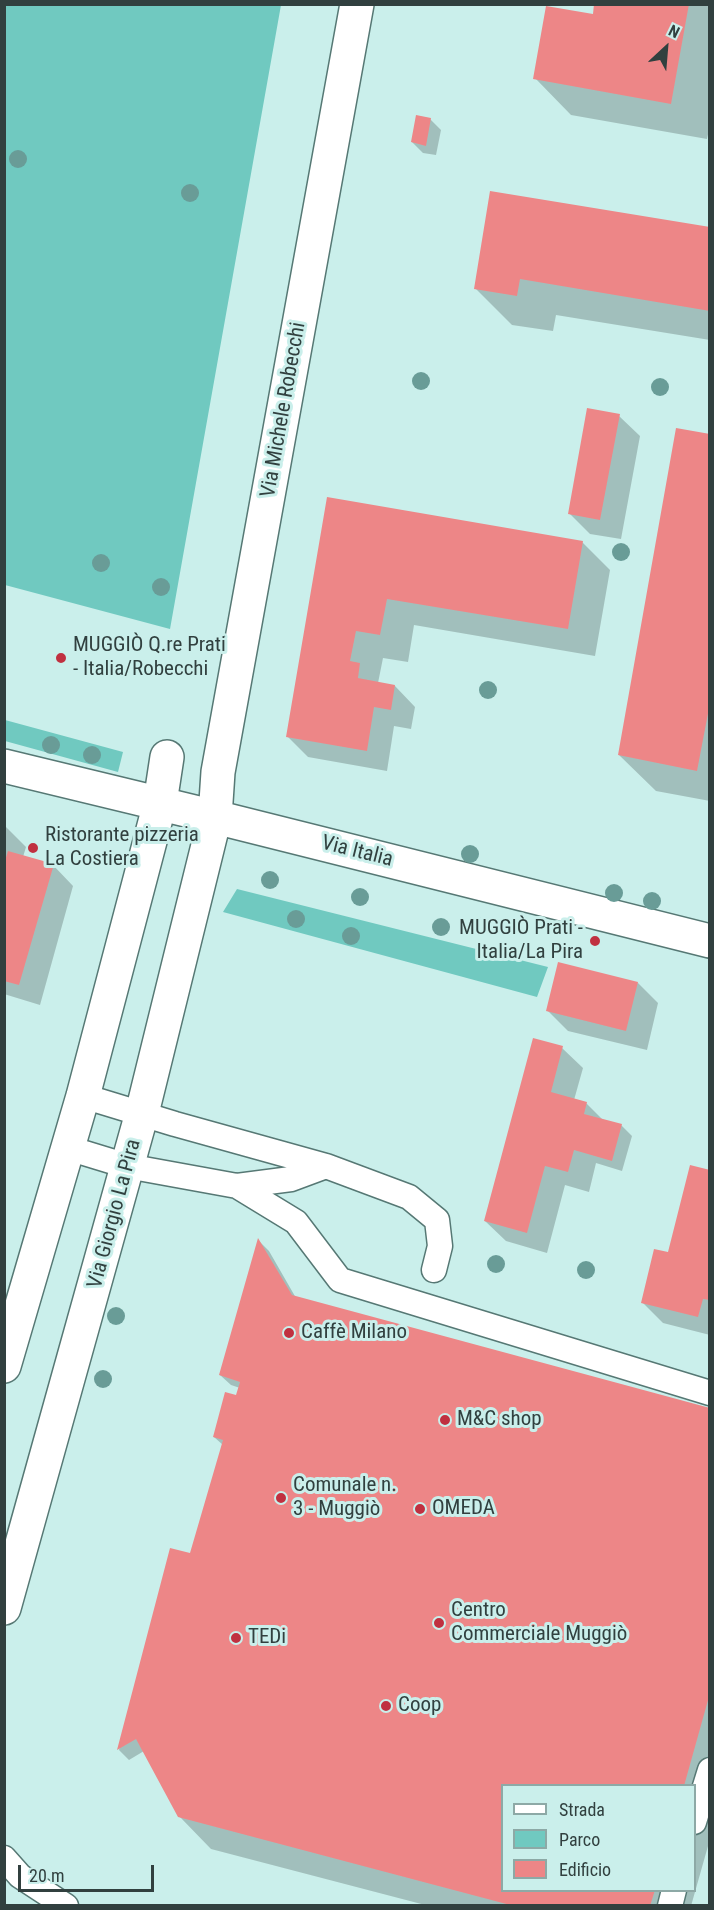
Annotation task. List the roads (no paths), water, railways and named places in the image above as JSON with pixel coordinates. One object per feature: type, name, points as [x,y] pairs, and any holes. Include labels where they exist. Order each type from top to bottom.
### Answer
[{"type":"street","name":"Via Michele Robecchi","points":[[215,817],[218,772],[357,4]]},
{"type":"street","points":[[4,1366],[83,1096],[160,803],[167,757]]},
{"type":"street","name":"Via Italia","points":[[4,766],[710,940]]},
{"type":"street","name":"Via Giorgio La Pira","points":[[4,1608],[142,1113],[215,817]]},
{"type":"lane","points":[[83,1096],[326,1166],[409,1197],[437,1220],[440,1246],[434,1270]]},
{"type":"lane","points":[[68,1148],[127,1166],[237,1186],[291,1179],[326,1166]]},
{"type":"lane","points":[[237,1186],[296,1222],[340,1280],[710,1394]]},
{"type":"lane","points":[[696,1815],[710,1770]]},
{"type":"lane","points":[[4,1858],[21,1876],[66,1905]]},
{"type":"place","name":"MUGGIÒ Q.re Prati - Italia/Robecchi","points":[[61,658]]},
{"type":"place","name":"Ristorante pizzeria La Costiera","points":[[33,848]]},
{"type":"place","name":"MUGGIÒ Prati - Italia/La Pira","points":[[595,941]]},
{"type":"place","name":"Caffè Milano","points":[[289,1333]]},
{"type":"place","name":"M&C shop","points":[[445,1420]]},
{"type":"place","name":"Comunale n. 3 - Muggiò","points":[[281,1498]]},
{"type":"place","name":"OMEDA","points":[[420,1509]]},
{"type":"place","name":"Centro Commerciale Muggiò","points":[[439,1623]]},
{"type":"place","name":"TEDi","points":[[236,1638]]},
{"type":"place","name":"Coop","points":[[386,1706]]}]
